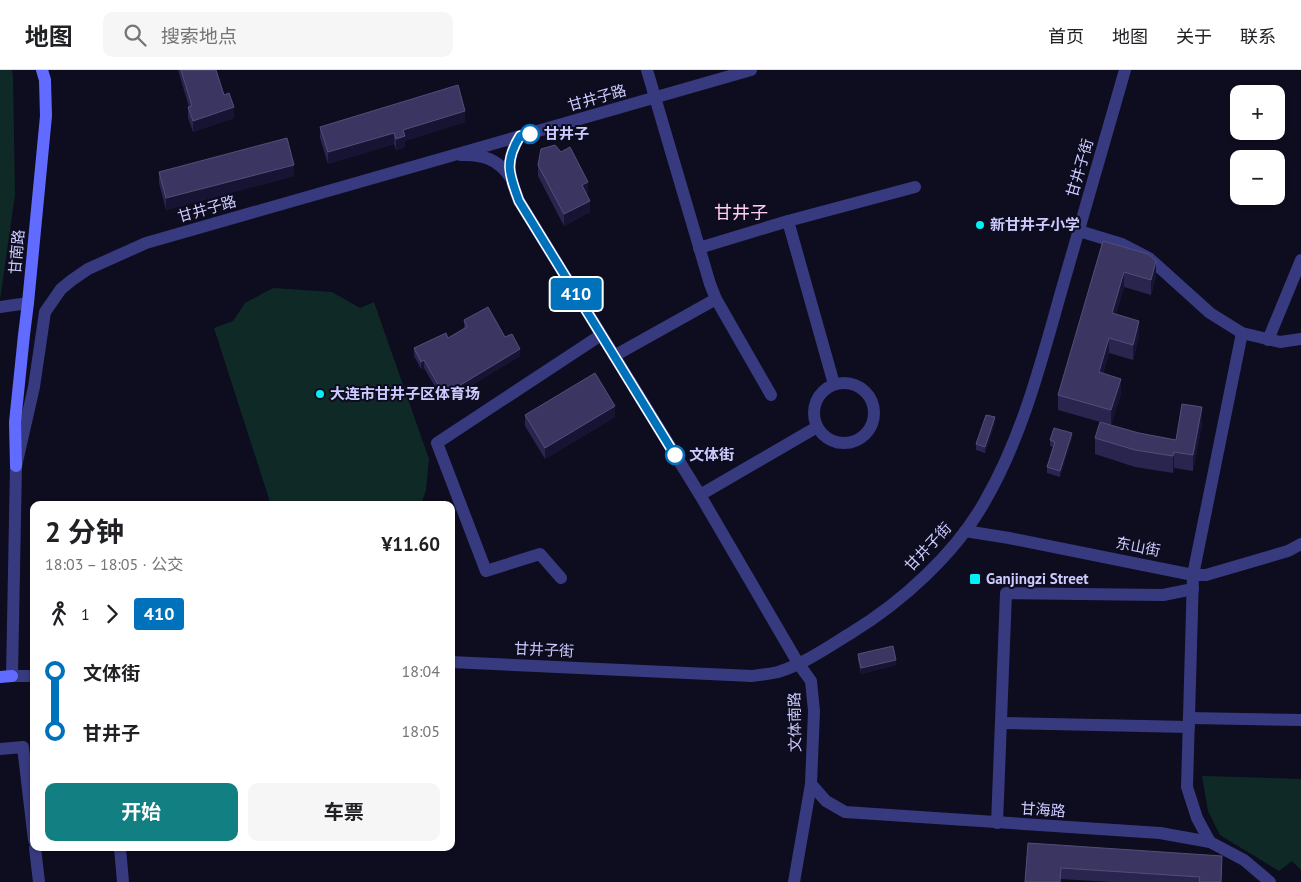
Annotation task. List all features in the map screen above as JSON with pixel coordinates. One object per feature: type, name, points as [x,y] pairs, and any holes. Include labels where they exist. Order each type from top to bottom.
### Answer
[{"type":"main road","name":"甘南路","points":[[16,466],[15,422],[46,116],[45,80],[42,70]]},
{"type":"street","points":[[647,70],[699,248],[716,299],[771,395]]},
{"type":"street","name":"甘井子路","points":[[6,676],[16,466],[34,387],[46,312],[61,289],[72,280],[88,269],[146,243],[750,70]]},
{"type":"street","name":"甘井子街","points":[[455,662],[752,676],[778,672],[822,651],[866,624],[906,593],[965,531],[985,502],[1031,397],[1125,70]]},
{"type":"street","points":[[510,177],[509,163],[512,149],[520,136]]},
{"type":"street","points":[[454,155],[485,157],[504,168],[510,177],[519,201],[700,495],[798,663]]},
{"type":"street","points":[[699,248],[788,221],[915,187]]},
{"type":"street","points":[[788,221],[834,384]]},
{"type":"street","points":[[1078,231],[1122,244],[1149,258],[1210,313],[1242,333],[1280,342],[1301,339]]},
{"type":"street","points":[[1268,340],[1301,260]]},
{"type":"street","points":[[614,356],[716,299]]},
{"type":"street","points":[[0,307],[28,304]]},
{"type":"street","points":[[1210,842],[1197,818],[1187,787],[1193,574],[1242,333]]},
{"type":"street","points":[[561,578],[540,554],[486,571],[437,443],[601,336]]},
{"type":"street","points":[[834,384],[850,384],[864,390],[874,407],[872,426],[858,440],[840,443],[830,440],[822,435],[817,427],[814,407],[818,397],[825,389],[834,384]]},
{"type":"street","points":[[700,495],[817,427]]},
{"type":"street","name":"东山街","points":[[965,531],[1206,575],[1288,551],[1301,544]]},
{"type":"street","points":[[997,823],[1006,593],[1162,595],[1193,589]]},
{"type":"street","name":"文体南路","points":[[794,882],[811,784],[814,710],[811,681],[798,663]]},
{"type":"street","points":[[6,676],[30,676]]},
{"type":"street","points":[[1001,723],[1301,720]]},
{"type":"street","points":[[0,750],[23,747],[30,806]]},
{"type":"street","name":"甘海路","points":[[811,784],[826,801],[845,812],[1160,833],[1210,842],[1244,860],[1270,882]]},
{"type":"street","points":[[35,851],[39,882]]},
{"type":"street","points":[[120,851],[123,882]]},
{"type":"green space","points":[[0,70],[12,70],[13,76],[15,195],[0,300]]},
{"type":"green space","name":"大连市甘井子区体育场","points":[[273,288],[332,292],[360,308],[374,302],[429,459],[426,490],[422,501],[270,501],[214,328],[233,321],[245,303]]},
{"type":"green space","points":[[1202,776],[1301,779],[1301,870],[1292,861],[1279,871],[1220,835],[1208,811]]},
{"type":"building","points":[[181,70],[216,70],[224,95],[229,93],[234,107],[193,121],[188,107],[192,106]]},
{"type":"building","points":[[458,85],[465,111],[403,130],[405,136],[396,139],[394,133],[328,152],[320,127]]},
{"type":"building","points":[[287,138],[294,165],[166,198],[159,172]]},
{"type":"building","points":[[555,145],[561,152],[570,147],[588,182],[582,185],[590,201],[564,214],[538,165],[541,149]]},
{"type":"building","points":[[1103,241],[1148,254],[1156,261],[1151,280],[1124,272],[1112,313],[1139,321],[1133,345],[1109,338],[1099,372],[1121,379],[1111,410],[1058,395]]},
{"type":"building","points":[[488,307],[505,337],[512,334],[520,349],[444,395],[424,360],[421,362],[414,348],[446,333],[448,338],[467,327],[464,320]]},
{"type":"building","points":[[595,373],[615,406],[545,448],[525,415]]},
{"type":"building","points":[[1182,404],[1202,407],[1193,455],[1174,452],[1173,456],[1135,450],[1095,438],[1100,422],[1139,433],[1176,440]]},
{"type":"building","points":[[986,415],[995,417],[985,447],[976,444]]},
{"type":"building","points":[[1054,428],[1072,433],[1060,471],[1047,467],[1055,442],[1050,440]]},
{"type":"building","points":[[893,646],[896,660],[861,668],[858,654]]},
{"type":"building","points":[[1028,843],[1222,856],[1221,882],[1199,882],[1200,877],[1061,868],[1060,882],[1025,882]]},
{"type":"bus line","name":"410","points":[[530,134],[520,136],[512,149],[509,163],[510,177],[519,201],[675,455]]},
{"type":"place","name":"甘井子","points":[[530,134]]},
{"type":"place","name":"新甘井子小学","points":[[980,225]]},
{"type":"place","name":"大连市甘井子区体育场","points":[[320,394]]},
{"type":"place","name":"文体街","points":[[675,455]]},
{"type":"place","name":"Ganjingzi Street","points":[[975,579]]},
{"type":"district","name":"甘井子","points":[[741,213]]}]
